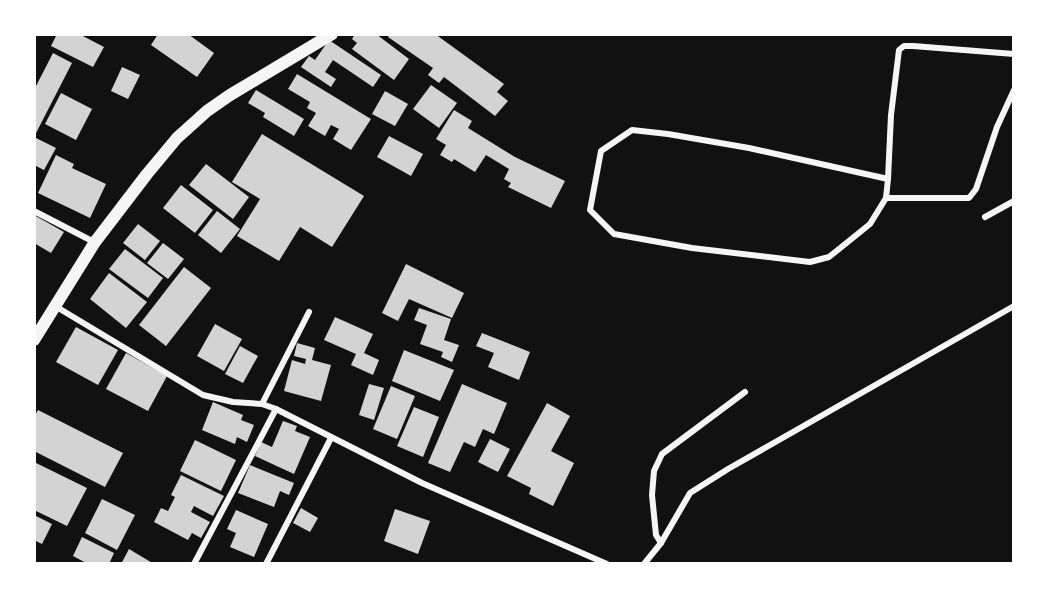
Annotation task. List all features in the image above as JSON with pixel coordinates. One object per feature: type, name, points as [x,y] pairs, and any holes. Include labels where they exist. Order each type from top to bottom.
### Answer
[{"type":"main road","points":[[34,340],[95,242],[177,138],[207,111],[230,95],[332,34]]},
{"type":"street","points":[[888,179],[749,148],[632,130],[601,151],[590,210],[614,234],[692,248],[810,262],[829,257],[870,224],[886,198],[888,179],[891,115],[900,50],[904,46],[913,46],[1014,54]]},
{"type":"street","points":[[886,198],[969,198],[976,189],[997,127],[1014,90]]},
{"type":"street","points":[[985,217],[1014,201]]},
{"type":"street","points":[[34,211],[95,242]]},
{"type":"street","points":[[55,306],[203,394],[233,402],[262,404],[276,409],[422,483],[607,564]]},
{"type":"street","points":[[644,564],[661,543],[690,493],[1014,306]]},
{"type":"street","points":[[262,404],[309,312]]},
{"type":"street","points":[[661,543],[656,535],[652,495],[654,471],[662,454],[745,392]]},
{"type":"street","points":[[194,564],[276,409]]},
{"type":"street","points":[[266,564],[331,438]]},
{"type":"building","points":[[57,34],[79,34],[104,47],[93,67],[51,46]]},
{"type":"building","points":[[158,34],[188,34],[214,53],[197,77],[151,45]]},
{"type":"building","points":[[355,34],[376,34],[409,59],[394,80],[352,49],[357,43],[352,39]]},
{"type":"building","points":[[390,34],[435,34],[504,84],[497,92],[508,101],[495,116],[444,77],[439,83],[428,75],[433,68],[388,37]]},
{"type":"building","points":[[329,40],[381,75],[373,87],[333,60],[325,72],[336,79],[331,87],[301,67],[309,56],[315,60]]},
{"type":"building","points":[[53,53],[72,63],[34,137],[34,90]]},
{"type":"building","points":[[122,67],[140,75],[128,99],[111,91]]},
{"type":"building","points":[[297,74],[371,119],[351,150],[333,139],[339,129],[331,125],[325,136],[308,126],[316,113],[307,108],[310,102],[288,89]]},
{"type":"building","points":[[431,85],[457,103],[439,128],[413,109]]},
{"type":"building","points":[[256,90],[304,119],[294,136],[263,117],[265,113],[248,103]]},
{"type":"building","points":[[385,91],[408,104],[395,126],[372,114]]},
{"type":"building","points":[[61,93],[92,109],[76,140],[45,124]]},
{"type":"building","points":[[454,110],[472,121],[468,128],[515,157],[565,181],[551,208],[508,187],[511,183],[504,179],[509,169],[486,155],[475,172],[454,159],[452,162],[440,155],[446,145],[436,139]]},
{"type":"building","points":[[262,134],[364,196],[332,247],[300,227],[279,261],[237,236],[260,199],[232,182]]},
{"type":"building","points":[[389,136],[423,154],[411,176],[377,157]]},
{"type":"building","points":[[36,138],[56,148],[44,170],[34,165]]},
{"type":"building","points":[[56,155],[74,164],[72,168],[106,184],[90,218],[38,193]]},
{"type":"building","points":[[206,164],[249,197],[233,219],[189,185]]},
{"type":"building","points":[[181,185],[213,210],[195,233],[163,208]]},
{"type":"building","points":[[217,211],[240,229],[221,253],[198,235]]},
{"type":"building","points":[[34,215],[64,232],[51,253],[34,243]]},
{"type":"building","points":[[138,224],[160,241],[145,260],[123,243]]},
{"type":"building","points":[[163,243],[184,259],[168,279],[147,263]]},
{"type":"building","points":[[125,249],[163,278],[148,298],[109,269]]},
{"type":"building","points":[[406,264],[464,293],[452,318],[409,299],[398,321],[382,313]]},
{"type":"building","points":[[184,267],[211,288],[166,346],[139,325]]},
{"type":"building","points":[[109,273],[147,302],[126,328],[90,299]]},
{"type":"building","points":[[419,308],[451,319],[444,340],[459,345],[452,362],[441,357],[443,352],[420,344],[427,325],[414,320]]},
{"type":"building","points":[[335,317],[373,334],[364,353],[379,360],[373,375],[351,365],[356,354],[324,340]]},
{"type":"building","points":[[215,324],[242,339],[224,371],[197,356]]},
{"type":"building","points":[[76,327],[118,350],[98,385],[56,362]]},
{"type":"building","points":[[482,333],[530,352],[519,380],[488,367],[494,353],[476,346]]},
{"type":"building","points":[[297,343],[315,348],[312,360],[331,365],[321,401],[284,391],[292,360],[305,364],[306,359],[294,356]]},
{"type":"building","points":[[240,346],[258,356],[243,383],[225,374]]},
{"type":"building","points":[[404,350],[454,370],[440,401],[392,381]]},
{"type":"building","points":[[126,353],[167,376],[148,411],[106,389]]},
{"type":"building","points":[[369,384],[384,388],[374,420],[359,415]]},
{"type":"building","points":[[462,384],[507,403],[494,434],[483,429],[475,447],[464,442],[450,472],[428,463]]},
{"type":"building","points":[[391,386],[415,396],[397,439],[373,429]]},
{"type":"building","points":[[213,402],[243,415],[241,420],[254,425],[247,442],[237,437],[235,444],[202,430]]},
{"type":"building","points":[[547,403],[570,416],[551,451],[574,463],[553,506],[529,494],[531,488],[507,476]]},
{"type":"building","points":[[414,407],[439,417],[423,457],[397,446]]},
{"type":"building","points":[[38,410],[123,453],[105,487],[34,451],[34,417]]},
{"type":"building","points":[[283,421],[297,426],[295,431],[310,437],[294,474],[255,456],[261,442],[272,447]]},
{"type":"building","points":[[490,439],[510,449],[498,472],[478,462]]},
{"type":"building","points":[[195,440],[236,460],[221,491],[180,471]]},
{"type":"building","points":[[34,462],[87,488],[67,526],[34,510]]},
{"type":"building","points":[[250,465],[294,483],[289,495],[280,491],[274,507],[238,493]]},
{"type":"building","points":[[181,475],[224,496],[213,516],[194,506],[191,512],[210,522],[201,538],[192,533],[188,540],[154,522],[161,508],[168,511],[175,497],[171,495]]},
{"type":"building","points":[[102,499],[135,515],[117,550],[85,533]]},
{"type":"building","points":[[301,508],[318,518],[310,532],[293,523]]},
{"type":"building","points":[[395,509],[430,521],[418,554],[384,541]]},
{"type":"building","points":[[236,510],[268,524],[254,557],[230,547],[236,533],[227,529]]},
{"type":"building","points":[[34,515],[52,524],[42,544],[34,540]]},
{"type":"building","points":[[82,537],[114,553],[109,564],[88,564],[73,556]]},
{"type":"building","points":[[129,549],[154,564],[121,564]]}]
